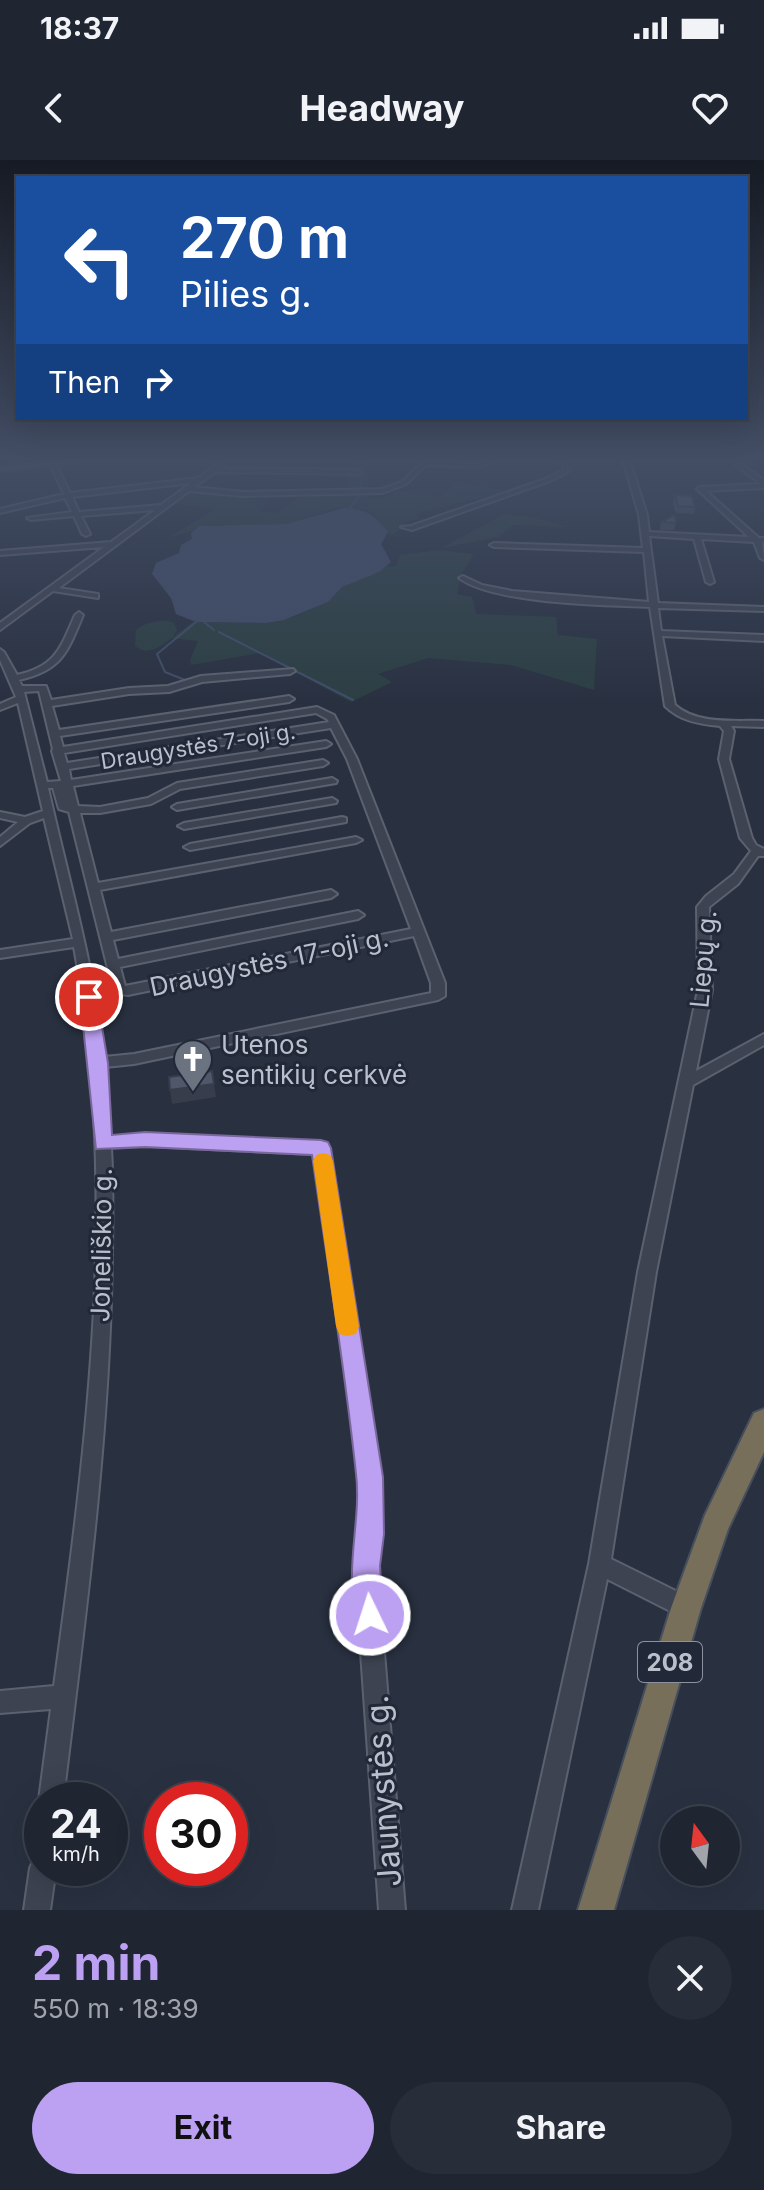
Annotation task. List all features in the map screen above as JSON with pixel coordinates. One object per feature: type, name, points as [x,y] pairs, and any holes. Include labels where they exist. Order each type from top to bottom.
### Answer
[{"type":"highway","name":"208","points":[[596,1910],[686,1608],[715,1525],[764,1422]]},
{"type":"street","points":[[0,627],[121,538]]},
{"type":"street","points":[[646,538],[668,703],[676,713],[686,718],[764,724]]},
{"type":"street","points":[[697,538],[710,582]]},
{"type":"street","points":[[711,538],[760,540],[764,558]]},
{"type":"street","points":[[0,553],[112,544]]},
{"type":"street","points":[[494,545],[647,550]]},
{"type":"street","points":[[463,578],[487,589],[534,596],[764,609]]},
{"type":"street","points":[[53,589],[95,596]]},
{"type":"street","points":[[0,707],[17,689],[52,667],[60,658],[79,615]]},
{"type":"street","points":[[657,633],[764,638]]},
{"type":"street","name":"Joneliškio g.","points":[[0,652],[55,785],[48,813],[78,942],[98,1063],[103,1143],[106,1219],[95,1406],[53,1782]]},
{"type":"street","points":[[46,704],[129,691],[169,689],[201,679],[290,671]]},
{"type":"street","points":[[17,689],[43,688],[62,767],[55,785]]},
{"type":"street","points":[[53,734],[289,699]]},
{"type":"street","points":[[57,751],[317,710],[331,717],[352,759],[438,983],[438,996],[134,1059],[98,1063]]},
{"type":"street","name":"Liepų g.","points":[[525,1910],[600,1564],[647,1272],[705,990],[703,907],[707,899],[739,877],[749,857],[761,852],[746,838],[724,759],[729,731],[723,723]]},
{"type":"street","name":"Draugystės 7-oji g.","points":[[62,767],[335,724]]},
{"type":"street","points":[[55,785],[326,744]]},
{"type":"street","points":[[160,798],[167,790],[177,786],[323,763]]},
{"type":"street","points":[[177,807],[332,781]]},
{"type":"street","points":[[55,785],[73,810],[113,964],[358,915]]},
{"type":"street","points":[[73,810],[100,810],[160,798],[174,800],[195,869]]},
{"type":"street","points":[[184,826],[332,801]]},
{"type":"street","points":[[0,843],[26,821],[48,813]]},
{"type":"street","points":[[0,815],[26,821]]},
{"type":"street","points":[[190,847],[342,820]]},
{"type":"street","points":[[94,887],[356,840]]},
{"type":"street","points":[[106,937],[331,894]]},
{"type":"street","name":"Draugystės 17-oji g.","points":[[113,964],[119,990],[128,991],[418,931]]},
{"type":"street","points":[[0,954],[78,942]]},
{"type":"street","points":[[685,1083],[764,1039]]},
{"type":"street","name":"Jaunystės g.","points":[[103,1143],[145,1140],[321,1148],[370,1477],[370,1534],[366,1566],[392,1910]]},
{"type":"street","points":[[600,1564],[686,1608]]},
{"type":"street","points":[[0,1702],[64,1697]]},
{"type":"street","points":[[37,1910],[40,1886]]},
{"type":"green space","points":[[461,538],[495,538],[442,548]]},
{"type":"green space","points":[[439,550],[474,554],[461,575],[457,594],[472,597],[476,614],[556,617],[558,635],[597,639],[594,690],[511,665],[428,658],[378,674],[392,682],[351,702],[260,653],[191,665],[198,641],[172,638],[159,647],[145,651],[135,646],[136,630],[155,622],[174,623],[177,630],[173,637],[193,622],[266,623],[293,617],[328,602],[342,587],[387,566],[395,567],[400,555]]},
{"type":"water","points":[[385,538],[381,544],[391,562],[379,572],[342,587],[328,602],[284,620],[266,623],[196,622],[176,614],[171,598],[152,574],[156,563],[179,553],[181,545],[192,539]]},
{"type":"building","points":[[212,1071],[214,1084],[170,1090],[169,1077]]},
{"type":"waterway","points":[[185,680],[165,672],[157,654],[196,622]]},
{"type":"waterway","points":[[204,622],[214,630]]},
{"type":"waterway","points":[[219,632],[353,700]]},
{"type":"slow traffic","points":[[323,1161],[347,1326]]},
{"type":"place","name":"Utenos sentikių cerkvė","points":[[193,1093]]},
{"type":"route","points":[[89,997],[98,1063],[103,1143],[145,1140],[321,1148],[370,1477],[370,1534],[366,1566],[370,1615]]}]
